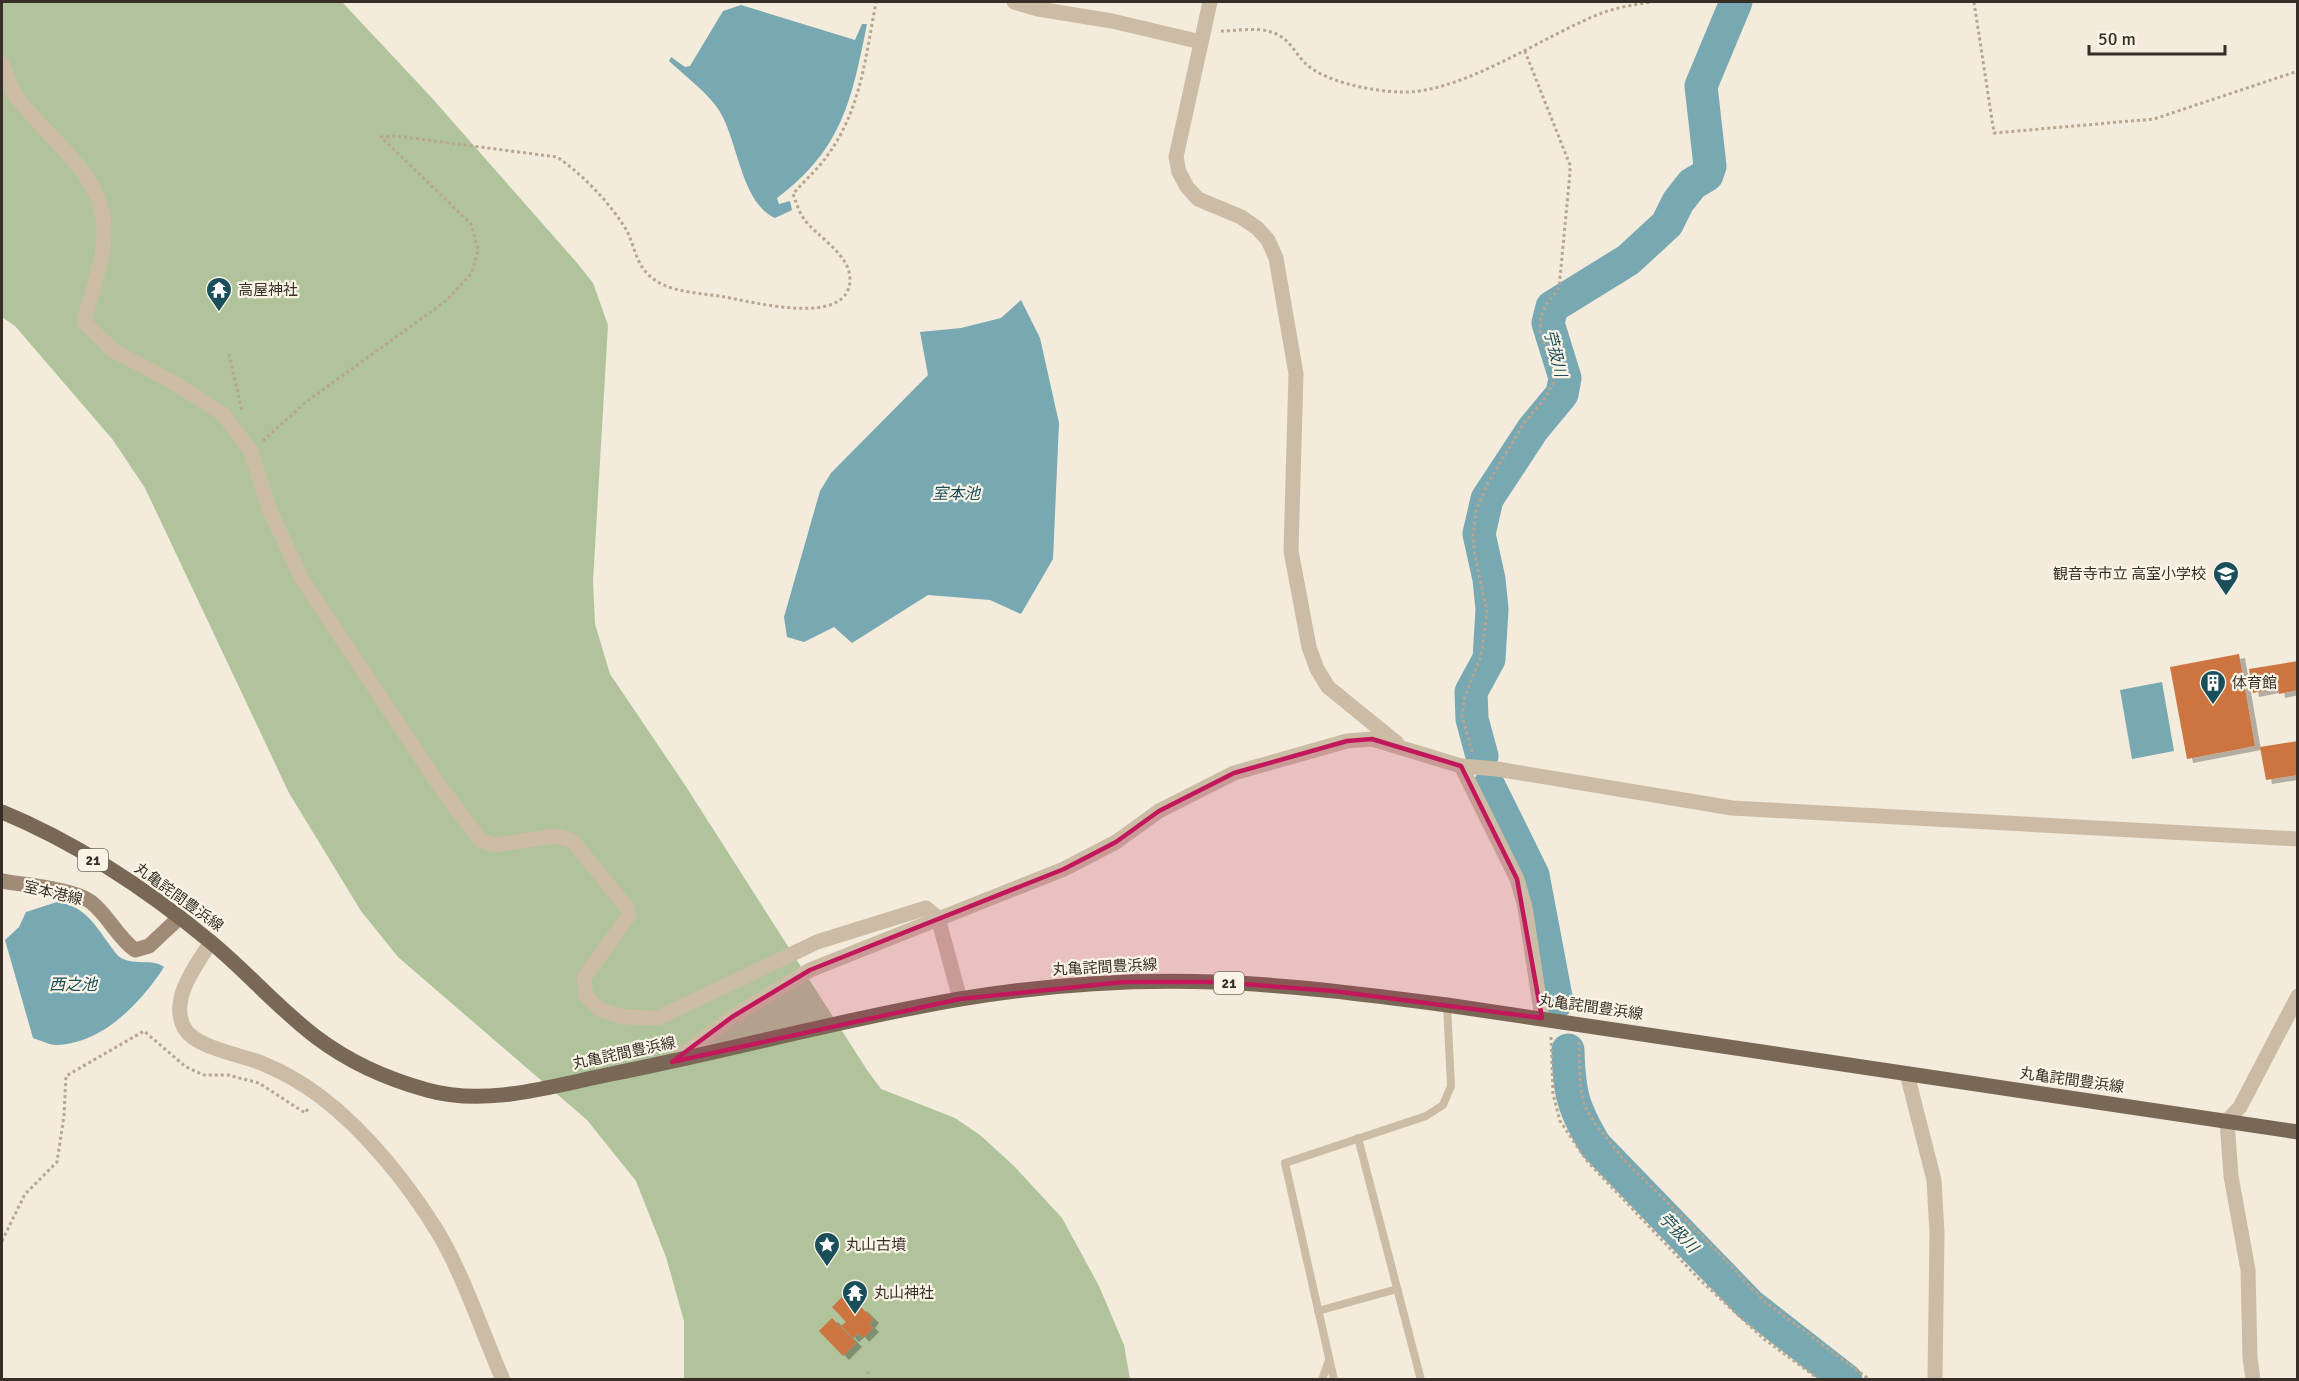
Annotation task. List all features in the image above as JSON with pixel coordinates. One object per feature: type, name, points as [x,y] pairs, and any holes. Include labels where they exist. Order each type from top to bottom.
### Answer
[{"type":"main road","name":"丸亀詫間豊浜線","points":[[2,812],[90,858],[180,918],[211,942],[313,1035],[340,1054],[370,1070],[429,1091],[458,1096],[488,1096],[535,1090],[960,999],[1035,988],[1079,985],[1216,982],[1333,991],[1542,1018],[2298,1132]]},
{"type":"main road","name":"室本港線","points":[[2,881],[74,895],[91,902],[123,941],[135,950],[149,946],[180,918]]},
{"type":"street","points":[[1014,2],[1038,9],[1202,36]]},
{"type":"street","points":[[1210,2],[1176,157],[1179,172],[1198,199],[1240,217],[1257,228],[1268,240],[1276,258],[1296,374],[1291,550],[1309,647],[1317,669],[1328,687],[1404,749]]},
{"type":"street","points":[[2,63],[16,96],[64,147],[97,195],[104,226],[102,249],[84,322],[114,351],[176,384],[223,414],[251,452],[270,511],[302,579],[439,785],[480,840],[494,845],[557,836],[573,841],[628,909],[629,915],[584,978],[586,996],[599,1009],[623,1017],[658,1018],[817,942],[926,908],[938,918],[960,999]]},
{"type":"street","points":[[672,1062],[732,1017],[810,970],[1064,869],[1116,842],[1159,811],[1234,773],[1347,741],[1372,739],[1468,767],[1732,808],[2298,839]]},
{"type":"street","points":[[1468,767],[1517,879],[1526,907],[1542,1018]]},
{"type":"street","points":[[211,942],[183,991],[179,1009],[184,1028],[203,1044],[266,1065],[320,1096],[352,1124],[380,1156],[440,1236],[503,1380]]},
{"type":"street","points":[[2253,1380],[2250,1357],[2248,1270],[2231,1176],[2227,1121],[2240,1107],[2298,996]]},
{"type":"street","points":[[1907,1074],[1934,1180],[1937,1233],[1935,1380]]},
{"type":"lane","points":[[1334,1380],[1285,1163],[1426,1116],[1443,1105],[1451,1086],[1447,1005]]},
{"type":"lane","points":[[1358,1138],[1420,1380]]},
{"type":"lane","points":[[1318,1311],[1397,1289]]},
{"type":"lane","points":[[1322,1380],[1329,1359]]},
{"type":"path","points":[[251,452],[306,402],[447,300],[472,273],[478,250],[471,224],[381,137],[396,136],[557,157],[573,168],[625,227],[639,266],[653,279],[674,288],[791,309],[823,307],[842,300],[849,289],[851,277],[846,262],[803,218],[793,194],[827,156],[848,122],[859,92],[876,2]]},
{"type":"path","points":[[1202,36],[1271,31],[1288,41],[1305,63],[1318,72],[1349,84],[1400,92],[1442,85],[1604,12],[1651,2]]},
{"type":"path","points":[[1974,2],[1994,133],[2154,119],[2298,71]]},
{"type":"path","points":[[1468,767],[1462,715],[1465,696],[1481,656],[1487,612],[1475,556],[1473,536],[1476,511],[1488,483],[1506,453],[1553,384],[1554,372],[1540,330],[1546,305],[1559,288],[1570,173],[1570,165],[1524,49]]},
{"type":"path","points":[[229,354],[244,419]]},
{"type":"path","points":[[2,1241],[25,1194],[57,1162],[66,1076],[144,1031],[186,1067],[204,1075],[228,1075],[259,1083],[305,1113],[320,1096]]},
{"type":"path","points":[[1551,1038],[1553,1094],[1560,1121],[1587,1161],[1698,1279],[1764,1339],[1820,1380]]},
{"type":"path","points":[[1579,1042],[1580,1083],[1584,1105],[1596,1125],[1625,1161],[1706,1240],[1764,1301],[1870,1380]]},
{"type":"path","points":[[867,1380],[868,1371]]},
{"type":"highlighted area","points":[[1372,739],[1461,766],[1517,879],[1542,1018],[1333,991],[1216,982],[1124,982],[960,999],[672,1062],[732,1017],[810,970],[1064,869],[1116,842],[1159,811],[1234,773],[1347,741]]},
{"type":"green space","points":[[2,2],[342,2],[431,97],[578,264],[593,283],[608,325],[593,581],[595,624],[610,674],[683,782],[881,1089],[955,1118],[980,1135],[1014,1166],[1062,1218],[1099,1286],[1124,1345],[1130,1379],[684,1379],[684,1321],[666,1257],[636,1181],[587,1120],[398,957],[361,911],[289,793],[145,488],[113,440],[15,326],[2,317]]},
{"type":"water","points":[[741,5],[855,40],[862,24],[867,24],[856,76],[841,121],[830,142],[816,161],[799,180],[777,198],[779,204],[790,201],[792,210],[775,218],[763,210],[746,183],[729,133],[716,106],[669,61],[671,57],[685,67],[690,66],[723,11]]},
{"type":"water","name":"室本池","points":[[1021,300],[1040,338],[1059,423],[1053,559],[1021,614],[990,600],[928,595],[852,643],[834,627],[804,642],[787,637],[784,617],[820,491],[831,473],[928,375],[920,332],[961,328],[1001,318]]},
{"type":"water","points":[[2162,682],[2174,751],[2132,759],[2120,690]]},
{"type":"water","name":"西之池","points":[[57,902],[74,907],[87,916],[121,958],[132,962],[159,964],[164,967],[144,994],[119,1019],[89,1037],[73,1043],[56,1045],[33,1038],[5,940],[19,927],[26,912]]},
{"type":"building","name":"体育館","points":[[2239,654],[2255,746],[2187,759],[2170,667]]},
{"type":"building","points":[[2298,661],[2298,690],[2279,694],[2278,688],[2253,693],[2249,669]]},
{"type":"building","points":[[2298,741],[2298,775],[2266,780],[2260,747]]},
{"type":"building","name":"丸山神社","points":[[842,1297],[857,1312],[861,1307],[873,1319],[869,1324],[873,1328],[863,1338],[859,1333],[853,1338],[841,1326],[846,1322],[832,1307]]},
{"type":"building","points":[[832,1318],[856,1343],[843,1356],[819,1331]]},
{"type":"waterway","name":"苧扱川","points":[[1482,756],[1472,719],[1471,692],[1489,659],[1492,609],[1489,579],[1479,534],[1487,499],[1533,429],[1562,394],[1565,378],[1548,323],[1552,307],[1628,260],[1667,224],[1678,202],[1692,184],[1707,175],[1710,166],[1701,86],[1736,2]]},
{"type":"waterway","name":"苧扱川","points":[[1489,786],[1533,875],[1557,1002]]},
{"type":"waterway","name":"苧扱川","points":[[1568,1050],[1574,1100],[1595,1145],[1750,1305],[1846,1380]]},
{"type":"place","name":"高屋神社","points":[[219,313]]},
{"type":"place","name":"観音寺市立 高室小学校","points":[[2226,597]]},
{"type":"place","name":"体育館","points":[[2213,706]]},
{"type":"place","name":"丸山古墳","points":[[827,1268]]},
{"type":"place","name":"丸山神社","points":[[855,1316]]}]
